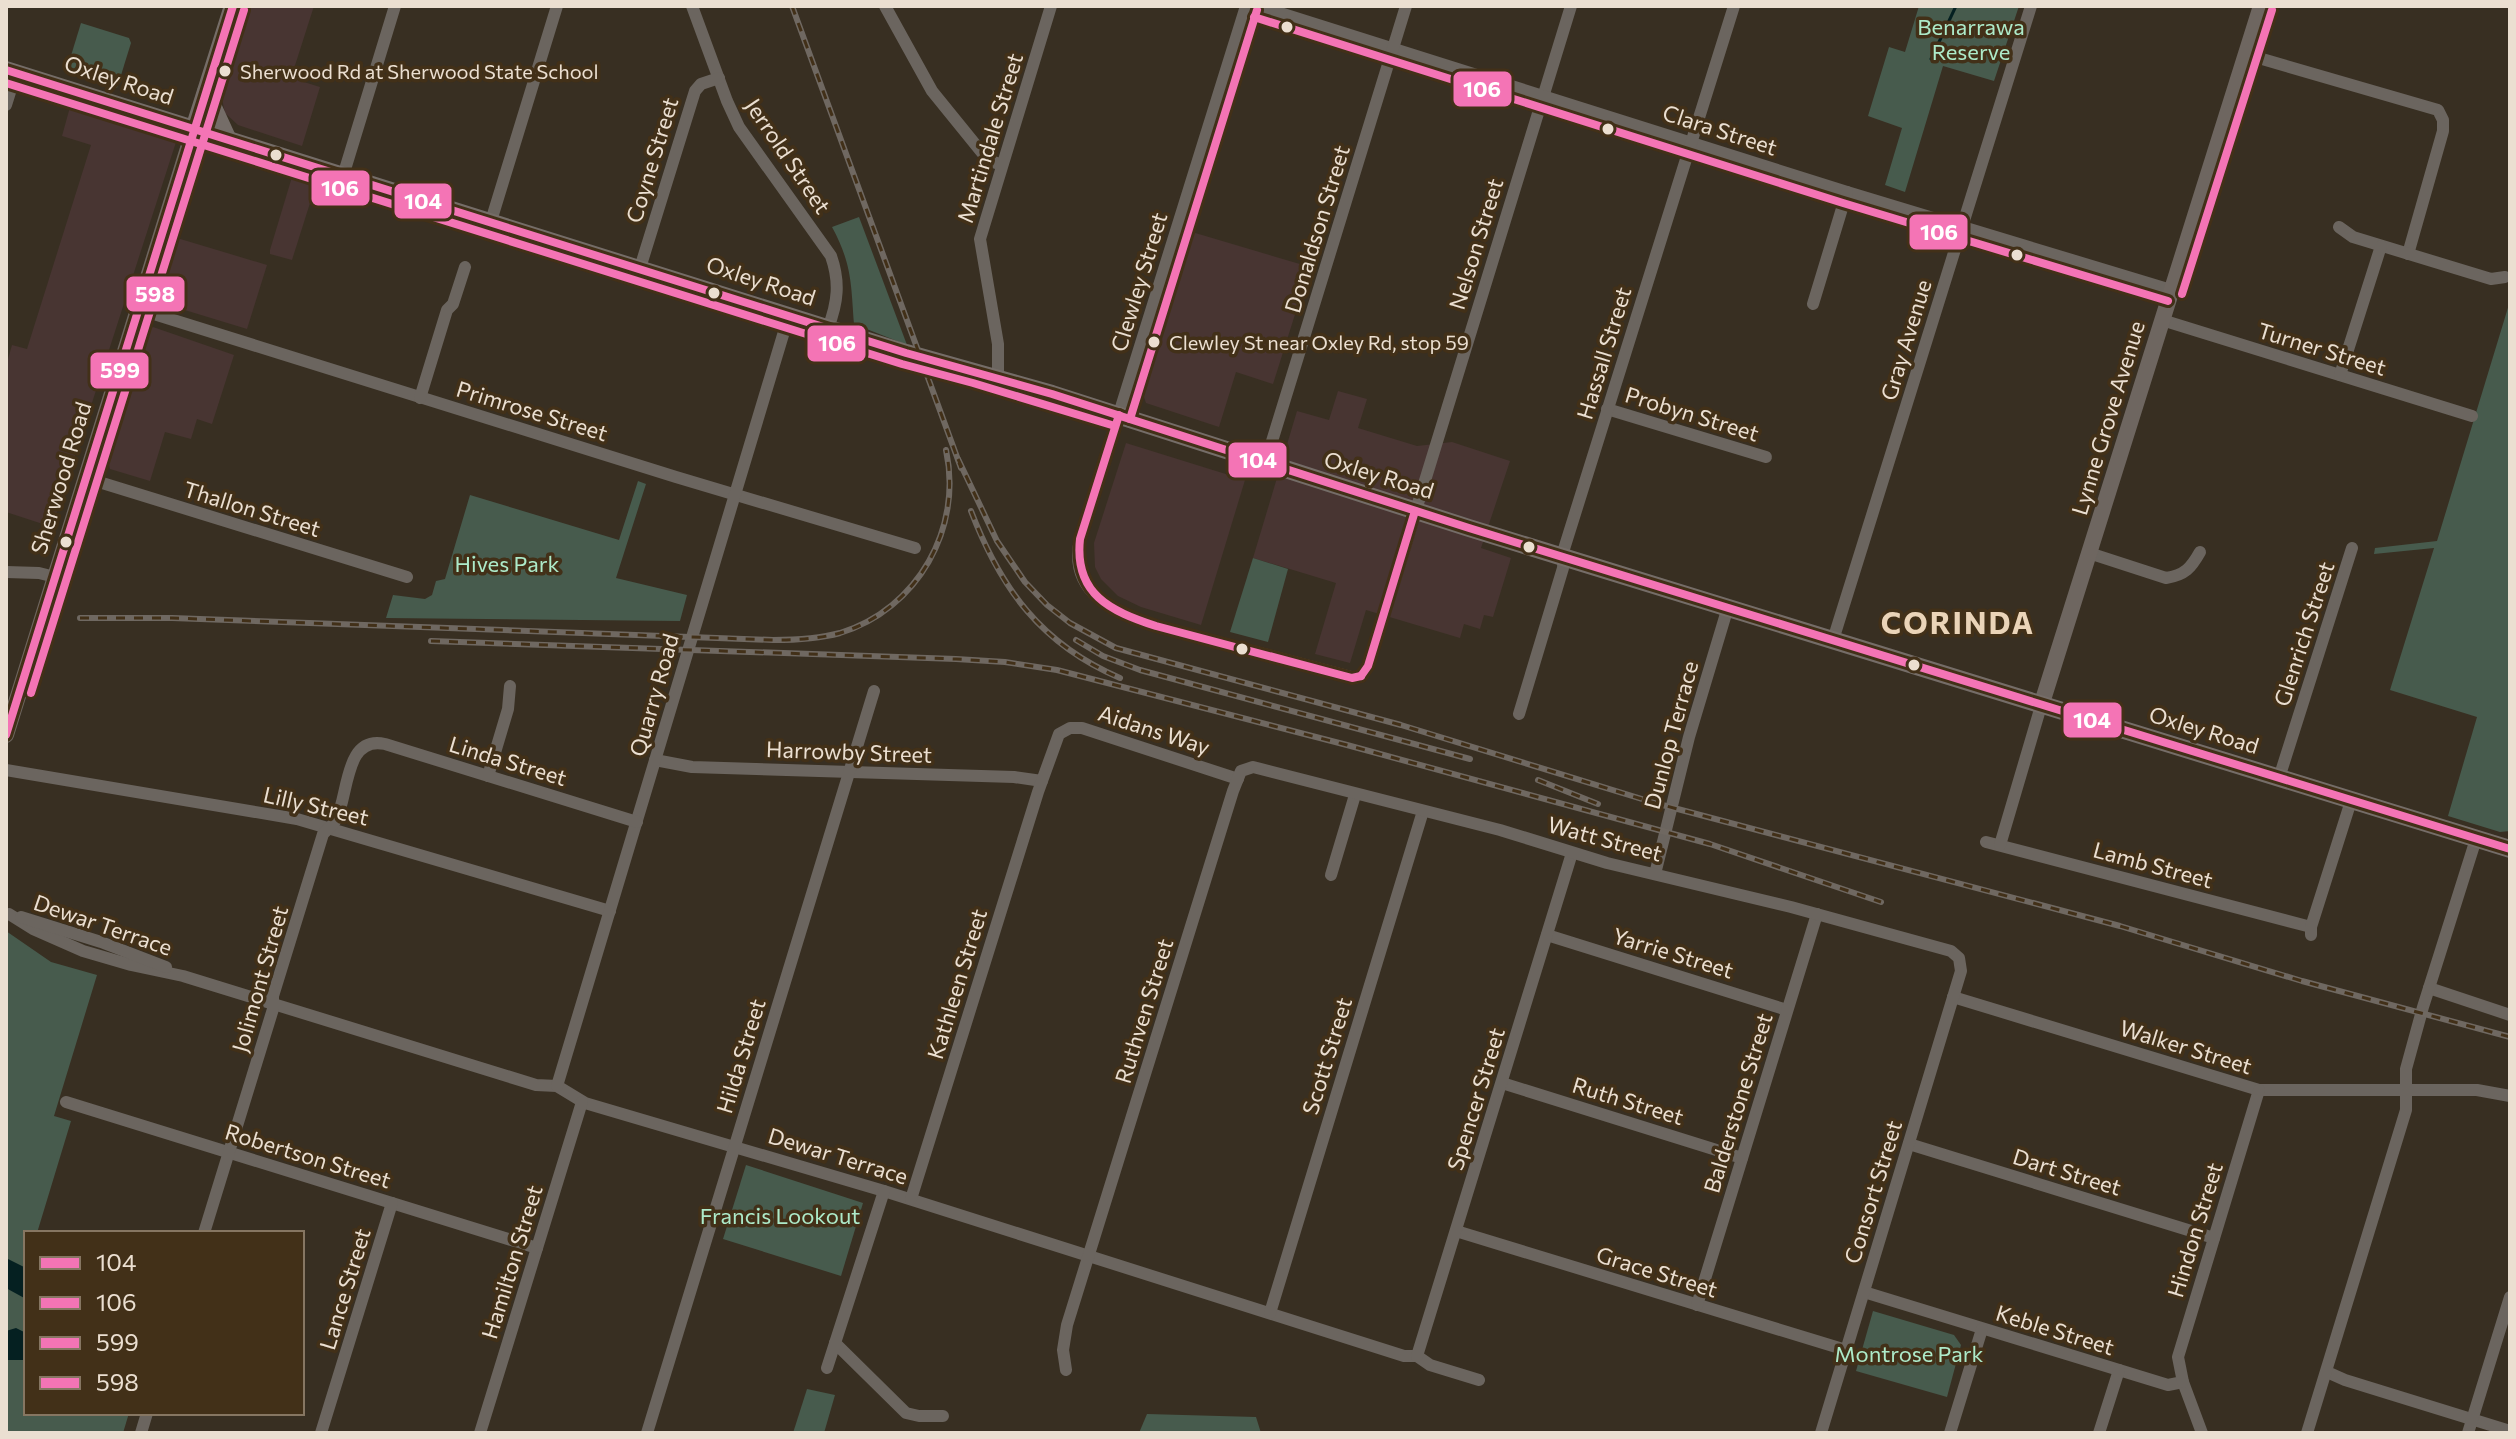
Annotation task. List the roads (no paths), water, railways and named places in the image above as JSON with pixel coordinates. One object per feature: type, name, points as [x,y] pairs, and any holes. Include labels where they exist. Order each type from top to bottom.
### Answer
[{"type":"main road","name":"Sherwood Road","points":[[194,129],[233,6]]},
{"type":"main road","name":"Oxley Road","points":[[11,72],[828,328],[1119,415],[1265,464],[2041,706],[2510,849]]},
{"type":"main road","points":[[206,92],[228,140]]},
{"type":"street","points":[[343,176],[395,6]]},
{"type":"street","points":[[491,221],[557,6]]},
{"type":"street","name":"Jerrold Street","points":[[692,6],[739,127],[831,256],[838,296],[828,328]]},
{"type":"street","points":[[885,6],[932,91],[988,160],[1002,165]]},
{"type":"street","name":"Martindale Street","points":[[998,378],[998,344],[980,246],[983,225],[1051,6]]},
{"type":"street","name":"Clewley Street","points":[[1246,6],[1080,539],[1081,572],[1095,596],[1135,620],[1352,678],[1361,676]]},
{"type":"street","name":"Clara Street","points":[[1258,6],[1847,192],[2171,290]]},
{"type":"street","name":"Donaldson Street","points":[[1265,464],[1406,6]]},
{"type":"street","name":"Nelson Street","points":[[1361,676],[1366,669],[1571,6]]},
{"type":"street","name":"Hassall Street","points":[[1519,714],[1607,409],[1734,6]]},
{"type":"street","name":"Gray Avenue","points":[[1833,640],[2031,6]]},
{"type":"street","name":"Lynne Grove Avenue","points":[[2000,845],[2261,6]]},
{"type":"street","points":[[2245,54],[2438,110],[2443,120],[2443,131],[2408,254]]},
{"type":"street","points":[[6,105],[11,72]]},
{"type":"street","name":"Coyne Street","points":[[640,268],[695,91],[701,84],[719,78]]},
{"type":"street","name":"Sherwood Road","points":[[6,735],[13,688],[55,577],[194,129]]},
{"type":"street","points":[[1813,304],[1847,192]]},
{"type":"street","points":[[2339,227],[2353,237],[2381,246],[2491,279],[2505,277]]},
{"type":"street","points":[[2340,375],[2381,246]]},
{"type":"street","points":[[420,398],[447,310],[453,304],[465,267]]},
{"type":"street","name":"Primrose Street","points":[[138,309],[915,548]]},
{"type":"street","name":"Quarry Road","points":[[557,1086],[789,315]]},
{"type":"street","name":"Turner Street","points":[[2162,320],[2472,416]]},
{"type":"street","name":"Probyn Street","points":[[1607,409],[1766,457]]},
{"type":"street","name":"Thallon Street","points":[[86,478],[407,577]]},
{"type":"street","name":"Glenrich Street","points":[[2279,778],[2352,548]]},
{"type":"street","points":[[2089,553],[2166,578],[2179,576],[2192,568],[2200,552]]},
{"type":"street","points":[[6,572],[55,577]]},
{"type":"street","name":"Dunlop Terrace","points":[[1655,874],[1689,737],[1728,607]]},
{"type":"street","points":[[488,776],[508,709],[510,686]]},
{"type":"street","name":"Hilda Street","points":[[647,1433],[874,691]]},
{"type":"street","name":"Aidans Way","points":[[1042,781],[1057,737],[1074,727],[1238,779]]},
{"type":"street","name":"Linda Street","points":[[366,744],[385,744],[637,822]]},
{"type":"street","name":"Jolimont Street","points":[[205,1231],[323,834],[336,820],[356,754],[366,744]]},
{"type":"street","name":"Harrowby Street","points":[[655,760],[680,766],[1014,777],[1042,781]]},
{"type":"street","name":"Watt Street","points":[[1238,779],[1241,771],[1253,767],[1951,951],[1962,963]]},
{"type":"street","name":"Lilly Street","points":[[6,770],[297,819],[610,911]]},
{"type":"street","name":"Ruthven Street","points":[[1066,1370],[1064,1342],[1238,779]]},
{"type":"street","name":"Kathleen Street","points":[[911,1199],[1042,781]]},
{"type":"street","points":[[1331,875],[1355,795]]},
{"type":"street","name":"Lamb Street","points":[[1986,842],[2311,931],[2351,801]]},
{"type":"street","name":"Scott Street","points":[[1270,1313],[1423,811]]},
{"type":"street","points":[[2307,1433],[2406,1110],[2406,1069],[2476,839]]},
{"type":"street","name":"Spencer Street","points":[[1417,1356],[1572,853]]},
{"type":"street","name":"Dewar Terrace","points":[[8,913],[101,942],[183,976],[524,1081],[557,1086],[582,1102],[911,1199],[1404,1356],[1417,1356],[1430,1365],[1479,1380]]},
{"type":"street","name":"Balderstone Street","points":[[1697,1305],[1817,914]]},
{"type":"street","name":"Yarrie Street","points":[[1547,935],[1787,1010]]},
{"type":"street","name":"Consort Street","points":[[1821,1433],[1962,963]]},
{"type":"street","points":[[2429,988],[2510,1015]]},
{"type":"street","name":"Walker Street","points":[[1953,997],[2259,1090],[2477,1090],[2510,1096]]},
{"type":"street","name":"Ruth Street","points":[[1502,1083],[1742,1158]]},
{"type":"street","name":"Hindon Street","points":[[2183,1382],[2178,1357],[2259,1090]]},
{"type":"street","name":"Robertson Street","points":[[66,1102],[537,1248]]},
{"type":"street","name":"Hamilton Street","points":[[480,1433],[582,1102]]},
{"type":"street","name":"Dart Street","points":[[1909,1144],[2214,1238]]},
{"type":"street","points":[[827,1368],[884,1191]]},
{"type":"street","name":"Lance Street","points":[[321,1433],[392,1203]]},
{"type":"street","name":"Grace Street","points":[[1456,1231],[1846,1350]]},
{"type":"street","name":"Keble Street","points":[[1864,1292],[2168,1385],[2183,1382]]},
{"type":"street","points":[[2468,1433],[2510,1297]]},
{"type":"street","points":[[1950,1433],[1982,1329]]},
{"type":"street","points":[[835,1343],[902,1410],[912,1415],[943,1416]]},
{"type":"street","points":[[2099,1433],[2119,1370]]},
{"type":"street","points":[[2327,1372],[2510,1431]]},
{"type":"street","points":[[2183,1382],[2202,1433]]},
{"type":"water","points":[[6,1258],[24,1267],[24,1298],[6,1288]]},
{"type":"water","points":[[16,1328],[24,1332],[24,1360],[6,1360],[6,1331]]},
{"type":"waterway","points":[[1931,59],[1956,6]]},
{"type":"railway","points":[[792,6],[961,468]]},
{"type":"railway","points":[[80,618],[172,618],[773,640],[832,635],[868,621],[892,605],[929,562],[948,508],[950,479],[946,450]]},
{"type":"railway","points":[[958,459],[997,541],[1025,582],[1070,623],[1116,648],[1401,725],[1655,803],[2120,926],[2302,981],[2510,1037]]},
{"type":"railway","points":[[971,511],[996,565],[1027,611],[1068,649],[1120,678]]},
{"type":"railway","points":[[1076,640],[1103,656],[1140,670],[1470,759]]},
{"type":"railway","points":[[431,641],[956,659],[1057,670],[1710,844],[1881,902]]},
{"type":"railway","points":[[1538,780],[1598,804]]},
{"type":"place","name":"Sherwood Rd at Sherwood State School","points":[[225,71]]},
{"type":"place","name":"Clewley St near Oxley Rd, stop 59","points":[[1154,342]]},
{"type":"district","name":"CORINDA","points":[[1958,624]]},
{"type":"park label","name":"Benarrawa Reserve","points":[[1971,40]]},
{"type":"park label","name":"Hives Park","points":[[507,564]]},
{"type":"park label","name":"Francis Lookout","points":[[780,1216]]},
{"type":"park label","name":"Montrose Park","points":[[1909,1354]]}]
